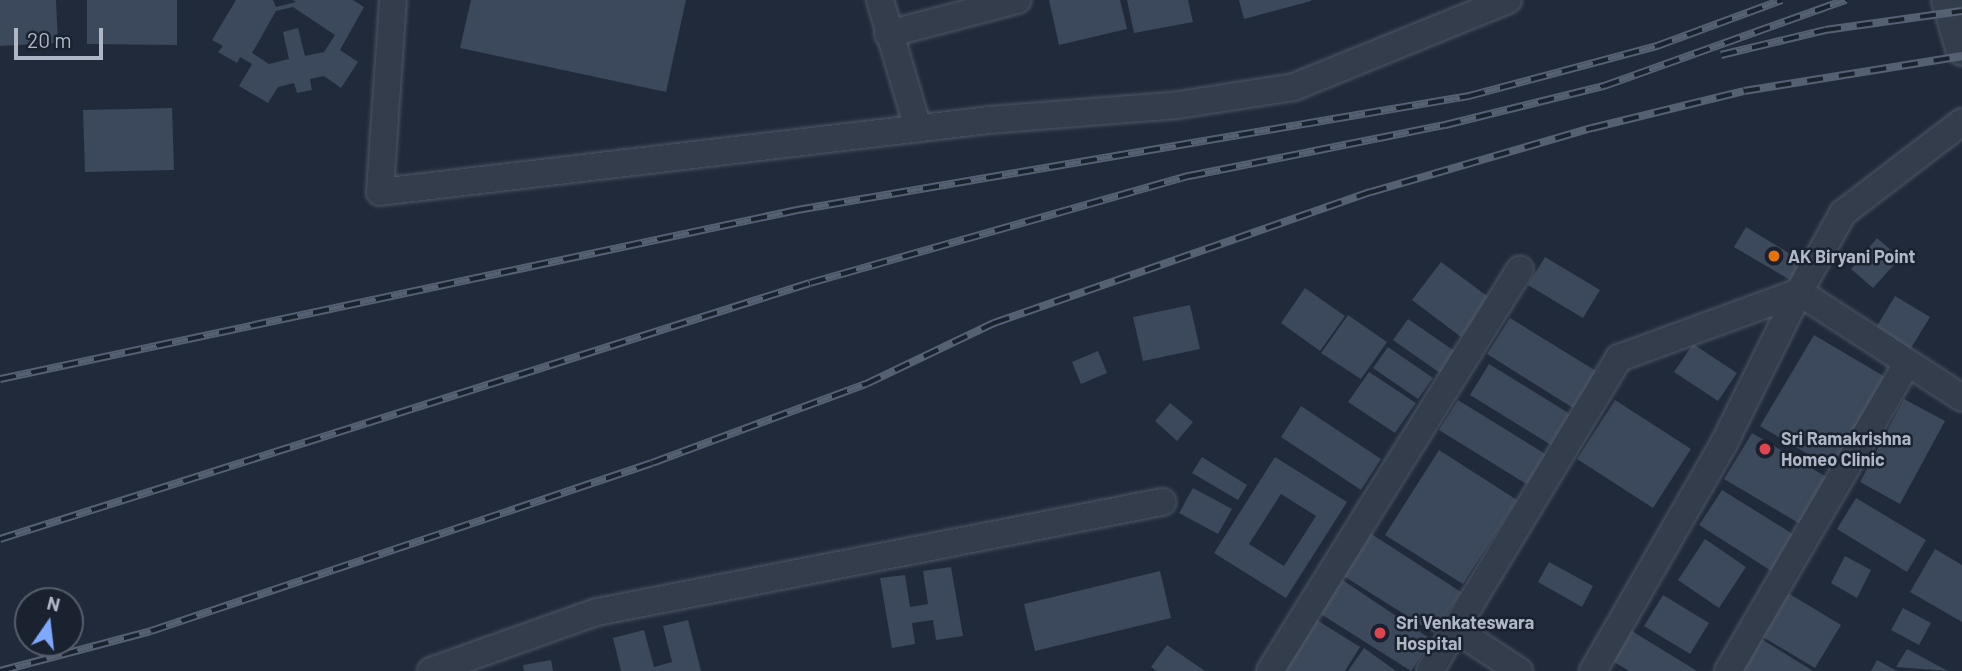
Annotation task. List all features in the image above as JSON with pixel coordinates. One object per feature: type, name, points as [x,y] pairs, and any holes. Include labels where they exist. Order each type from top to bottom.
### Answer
[{"type":"street","points":[[393,0],[380,192],[918,128],[1178,105],[1294,87],[1508,0]]},
{"type":"street","points":[[880,0],[918,128]]},
{"type":"street","points":[[888,34],[1018,0]]},
{"type":"street","points":[[1948,0],[1962,48]]},
{"type":"street","points":[[1593,671],[1723,445],[1799,292],[1843,213],[1962,122]]},
{"type":"street","points":[[1270,671],[1520,269]]},
{"type":"street","points":[[1799,292],[1962,398]]},
{"type":"street","points":[[1430,671],[1619,358],[1799,292]]},
{"type":"street","points":[[1728,671],[1907,364]]},
{"type":"street","points":[[431,671],[597,612],[1162,502]]},
{"type":"street","points":[[1455,629],[1519,671]]},
{"type":"building","points":[[0,0],[56,0],[58,43],[0,46]]},
{"type":"building","points":[[87,0],[177,0],[177,45],[87,44]]},
{"type":"building","points":[[236,0],[273,0],[276,7],[296,2],[293,0],[353,0],[364,7],[340,50],[358,62],[341,88],[324,76],[310,79],[312,90],[297,93],[294,83],[278,87],[268,103],[239,86],[252,64],[240,57],[237,63],[218,52],[223,46],[212,40]],"holes":[[[293,7],[335,35],[324,52],[305,56],[298,28],[283,32],[289,59],[269,64],[252,53],[276,11]]]},
{"type":"building","points":[[471,0],[686,0],[666,92],[460,48]]},
{"type":"building","points":[[1049,0],[1120,0],[1127,29],[1059,45]]},
{"type":"building","points":[[1127,0],[1188,0],[1193,22],[1134,33]]},
{"type":"building","points":[[1239,0],[1311,0],[1311,1],[1244,19]]},
{"type":"building","points":[[172,108],[174,170],[85,172],[83,110]]},
{"type":"building","points":[[1746,227],[1802,261],[1790,280],[1734,247]]},
{"type":"building","points":[[1877,238],[1900,258],[1873,288],[1851,269]]},
{"type":"building","points":[[1545,257],[1600,290],[1583,318],[1528,285]]},
{"type":"building","points":[[1441,262],[1490,298],[1461,337],[1412,300]]},
{"type":"building","points":[[1305,288],[1345,316],[1320,351],[1281,323]]},
{"type":"building","points":[[1895,296],[1930,317],[1908,353],[1874,331]]},
{"type":"building","points":[[1190,305],[1200,349],[1143,361],[1133,317]]},
{"type":"building","points":[[1348,315],[1387,342],[1361,379],[1321,353]]},
{"type":"building","points":[[1510,318],[1596,371],[1573,408],[1487,354]]},
{"type":"building","points":[[1408,319],[1456,352],[1440,373],[1393,340]]},
{"type":"building","points":[[1814,335],[1892,381],[1838,472],[1760,426]]},
{"type":"building","points":[[1693,344],[1737,373],[1718,401],[1674,372]]},
{"type":"building","points":[[1388,347],[1433,378],[1418,399],[1373,368]]},
{"type":"building","points":[[1098,351],[1107,373],[1081,384],[1072,362]]},
{"type":"building","points":[[1489,364],[1570,414],[1551,445],[1470,395]]},
{"type":"building","points":[[1369,372],[1416,403],[1395,433],[1348,402]]},
{"type":"building","points":[[1904,399],[1945,421],[1900,504],[1860,482]]},
{"type":"building","points":[[1458,400],[1547,455],[1528,485],[1439,430]]},
{"type":"building","points":[[1615,400],[1691,449],[1653,508],[1577,459]]},
{"type":"building","points":[[1170,403],[1193,422],[1177,441],[1155,421]]},
{"type":"building","points":[[1301,406],[1381,459],[1361,490],[1281,437]]},
{"type":"building","points":[[1752,433],[1835,482],[1807,528],[1724,479]]},
{"type":"building","points":[[1439,450],[1517,500],[1463,584],[1385,535]]},
{"type":"building","points":[[1202,457],[1247,485],[1238,500],[1192,473]]},
{"type":"building","points":[[1275,457],[1347,502],[1286,598],[1214,553]],"holes":[[[1281,494],[1316,516],[1284,566],[1249,544]]]},
{"type":"building","points":[[1193,488],[1232,509],[1218,534],[1179,513]]},
{"type":"building","points":[[1722,490],[1796,536],[1773,572],[1699,525]]},
{"type":"building","points":[[1856,498],[1926,540],[1907,572],[1837,529]]},
{"type":"building","points":[[1370,533],[1461,592],[1434,633],[1342,575]]},
{"type":"building","points":[[1705,539],[1746,567],[1719,608],[1678,580]]},
{"type":"building","points":[[1935,549],[1962,565],[1962,622],[1910,592]]},
{"type":"building","points":[[1845,556],[1871,570],[1857,598],[1831,583]]},
{"type":"building","points":[[1549,562],[1593,586],[1582,607],[1538,582]]},
{"type":"building","points":[[951,567],[963,636],[936,640],[933,620],[912,623],[915,644],[892,648],[880,578],[905,575],[910,607],[928,604],[923,571]]},
{"type":"building","points":[[1160,571],[1171,618],[1035,651],[1024,604]]},
{"type":"building","points":[[1338,577],[1432,640],[1411,671],[1316,611]]},
{"type":"building","points":[[1788,593],[1841,625],[1815,668],[1761,636]]},
{"type":"building","points":[[1663,595],[1709,623],[1690,654],[1644,626]]},
{"type":"building","points":[[1903,608],[1931,623],[1919,645],[1891,630]]},
{"type":"building","points":[[1312,617],[1360,647],[1345,671],[1278,671]]},
{"type":"building","points":[[688,620],[701,671],[621,671],[613,638],[644,630],[654,667],[672,662],[663,626]]},
{"type":"building","points":[[1627,628],[1697,671],[1629,671],[1608,658]]},
{"type":"building","points":[[1758,637],[1813,671],[1737,671]]},
{"type":"building","points":[[1167,645],[1205,671],[1157,671],[1151,667]]},
{"type":"building","points":[[1364,648],[1396,671],[1348,671]]},
{"type":"building","points":[[1907,649],[1948,671],[1896,667]]},
{"type":"building","points":[[551,660],[553,671],[524,671],[523,665]]},
{"type":"building","points":[[1877,660],[1897,671],[1871,671]]},
{"type":"railway","points":[[0,379],[797,210],[1469,96],[1657,46],[1782,0]]},
{"type":"railway","points":[[0,539],[810,283],[1189,176],[1445,125],[1604,86],[1846,0]]},
{"type":"railway","points":[[1721,55],[1825,30],[1962,11]]},
{"type":"railway","points":[[0,671],[151,631],[652,463],[866,384],[994,323],[1371,192],[1592,128],[1744,91],[1962,56]]},
{"type":"place","name":"AK Biryani Point","points":[[1774,256]]},
{"type":"place","name":"Sri Ramakrishna Homeo Clinic","points":[[1765,449]]},
{"type":"place","name":"Sri Venkateswara Hospital","points":[[1380,633]]}]
